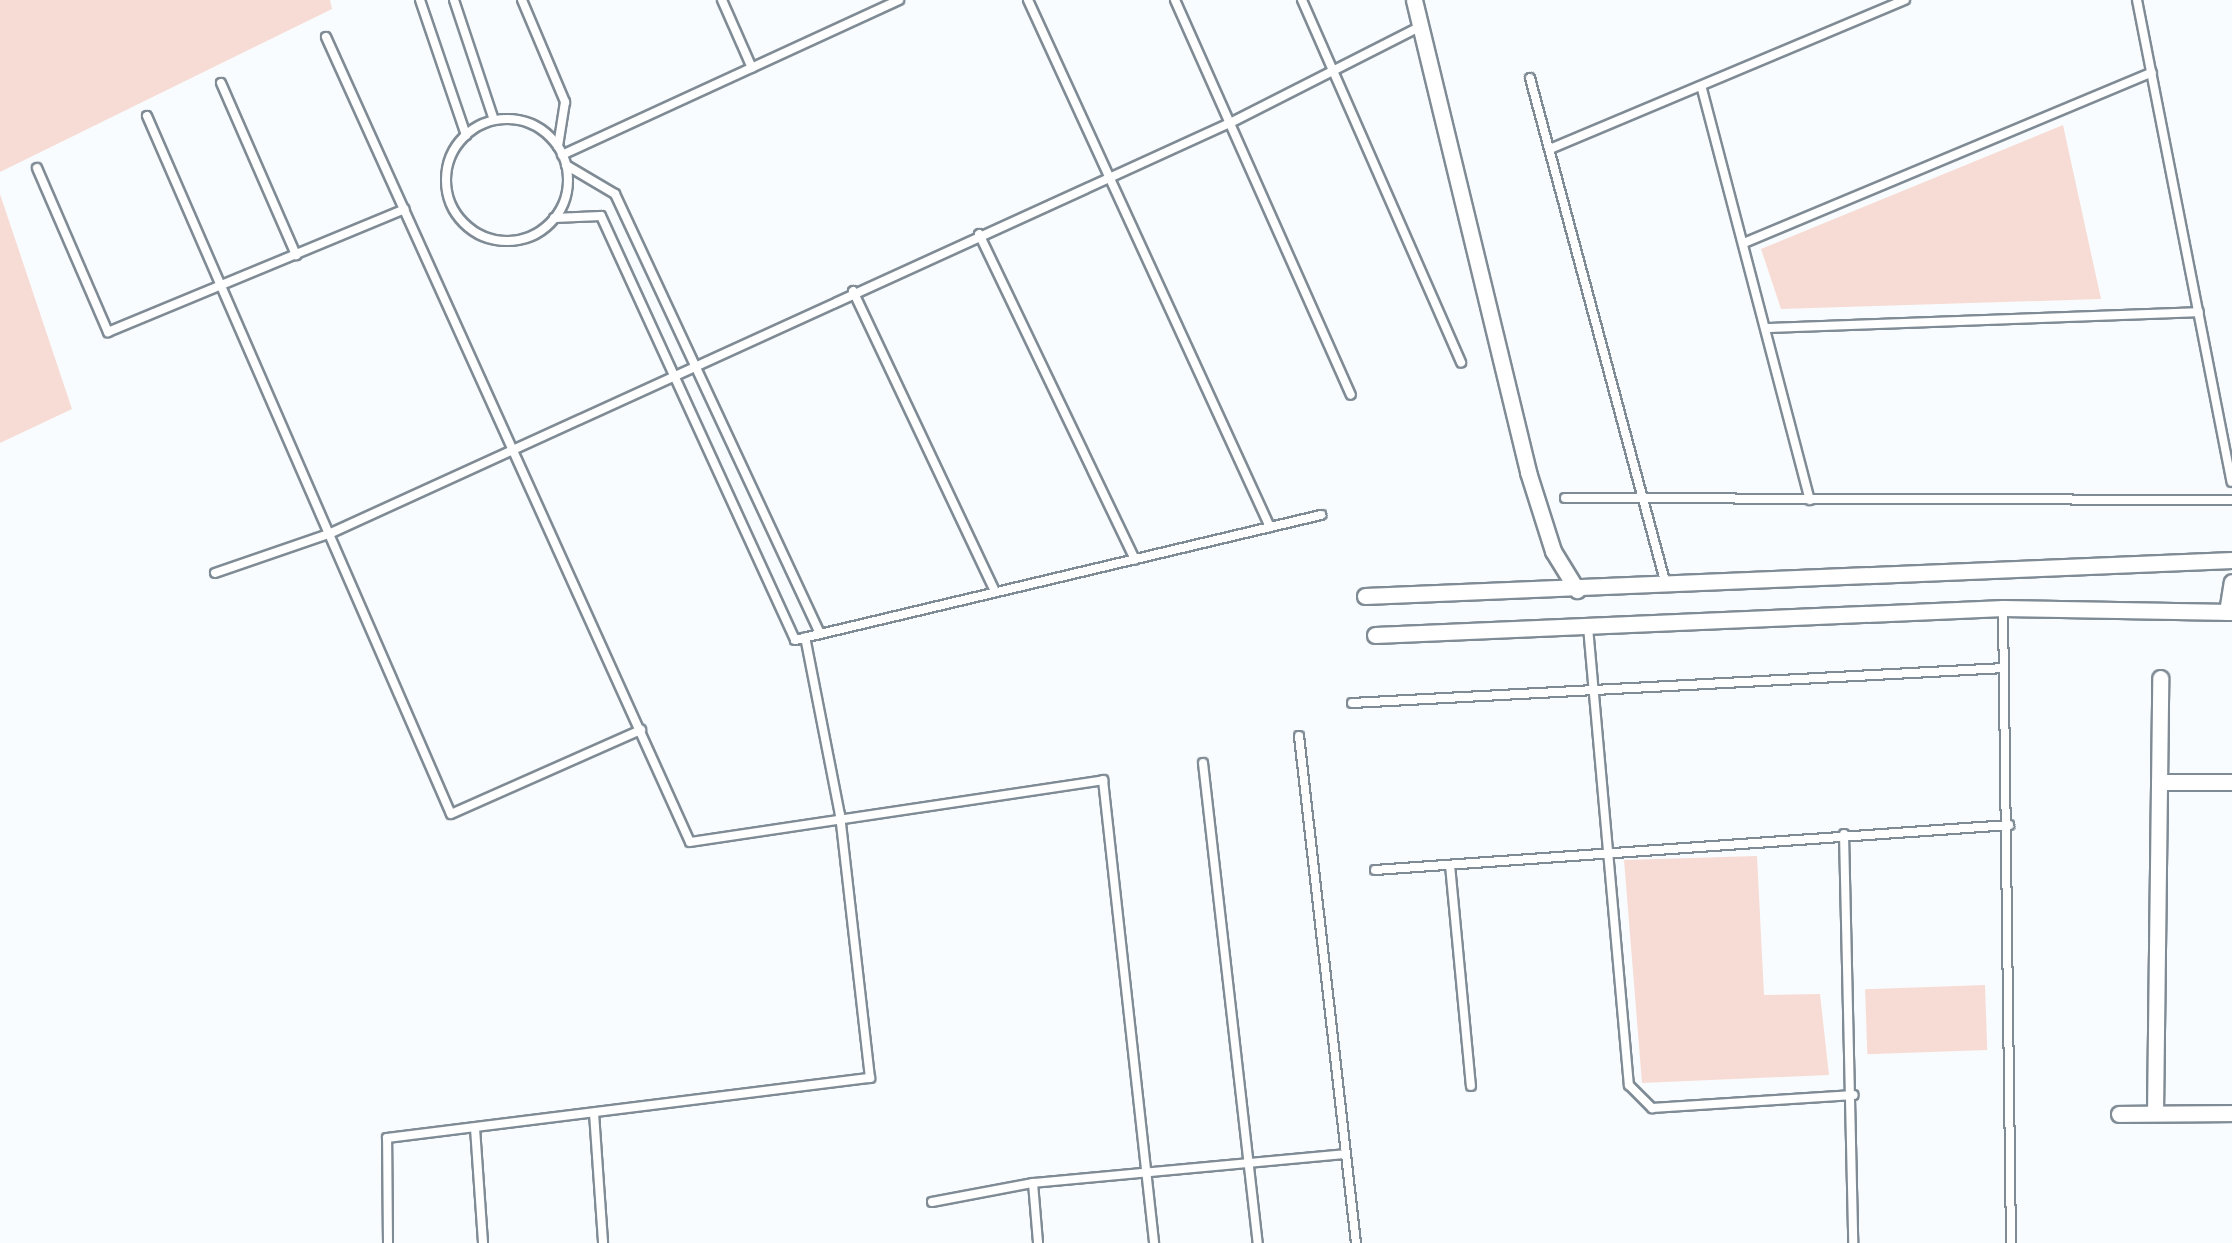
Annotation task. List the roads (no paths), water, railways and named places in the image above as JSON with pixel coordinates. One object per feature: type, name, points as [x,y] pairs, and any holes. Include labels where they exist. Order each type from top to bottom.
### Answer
[{"type":"street","points":[[1414,0],[1528,472],[1552,551],[1577,590]]},
{"type":"street","points":[[1365,596],[2232,560]]},
{"type":"street","points":[[1375,635],[2003,608],[2230,612],[2232,582]]},
{"type":"street","points":[[2155,1113],[2160,678]]},
{"type":"street","points":[[2159,782],[2232,782]]},
{"type":"street","points":[[2119,1114],[2232,1112]]},
{"type":"lane","points":[[420,0],[466,136]]},
{"type":"lane","points":[[454,0],[494,120]]},
{"type":"lane","points":[[522,0],[564,102],[560,150],[566,165],[554,218]]},
{"type":"lane","points":[[722,0],[752,68]]},
{"type":"lane","points":[[560,150],[752,68],[879,4],[899,0]]},
{"type":"lane","points":[[1028,0],[1270,528]]},
{"type":"lane","points":[[1175,0],[1352,395]]},
{"type":"lane","points":[[1302,0],[1460,362]]},
{"type":"lane","points":[[1550,149],[1702,90],[1904,0]]},
{"type":"lane","points":[[2136,0],[2232,482]]},
{"type":"lane","points":[[215,574],[331,533],[853,290],[1230,123],[1332,68],[1422,26]]},
{"type":"lane","points":[[326,36],[690,842],[840,815],[1103,780],[1154,1243]]},
{"type":"lane","points":[[1744,243],[2152,72]]},
{"type":"lane","points":[[1530,78],[1666,586]]},
{"type":"lane","points":[[221,83],[296,255]]},
{"type":"lane","points":[[1702,90],[1810,500]]},
{"type":"lane","points":[[147,116],[451,814],[642,730]]},
{"type":"lane","points":[[560,150],[515,119],[494,120],[466,136],[446,178],[458,218],[494,240],[518,240],[554,218],[601,216],[795,640],[1321,516]]},
{"type":"lane","points":[[566,165],[615,194],[698,361],[820,634]]},
{"type":"lane","points":[[37,168],[108,332],[405,209]]},
{"type":"lane","points":[[979,234],[1135,560]]},
{"type":"lane","points":[[853,290],[996,592]]},
{"type":"lane","points":[[1766,328],[2198,312]]},
{"type":"lane","points":[[1565,498],[2232,500]]},
{"type":"lane","points":[[2003,608],[2009,825],[2011,1243]]},
{"type":"lane","points":[[1588,626],[1629,1085],[1652,1108],[1854,1096]]},
{"type":"lane","points":[[388,1243],[388,1138],[870,1078],[840,815],[805,637]]},
{"type":"lane","points":[[1352,702],[1594,686],[2004,668]]},
{"type":"lane","points":[[1299,736],[1356,1243]]},
{"type":"lane","points":[[1203,763],[1258,1243]]},
{"type":"lane","points":[[1375,870],[1610,850],[2009,825]]},
{"type":"lane","points":[[1844,834],[1854,1096],[1852,1243]]},
{"type":"lane","points":[[1450,865],[1471,1086]]},
{"type":"lane","points":[[594,1113],[603,1243]]},
{"type":"lane","points":[[475,1128],[483,1243]]},
{"type":"lane","points":[[932,1202],[1033,1183],[1346,1154]]},
{"type":"lane","points":[[1033,1183],[1038,1243]]}]
